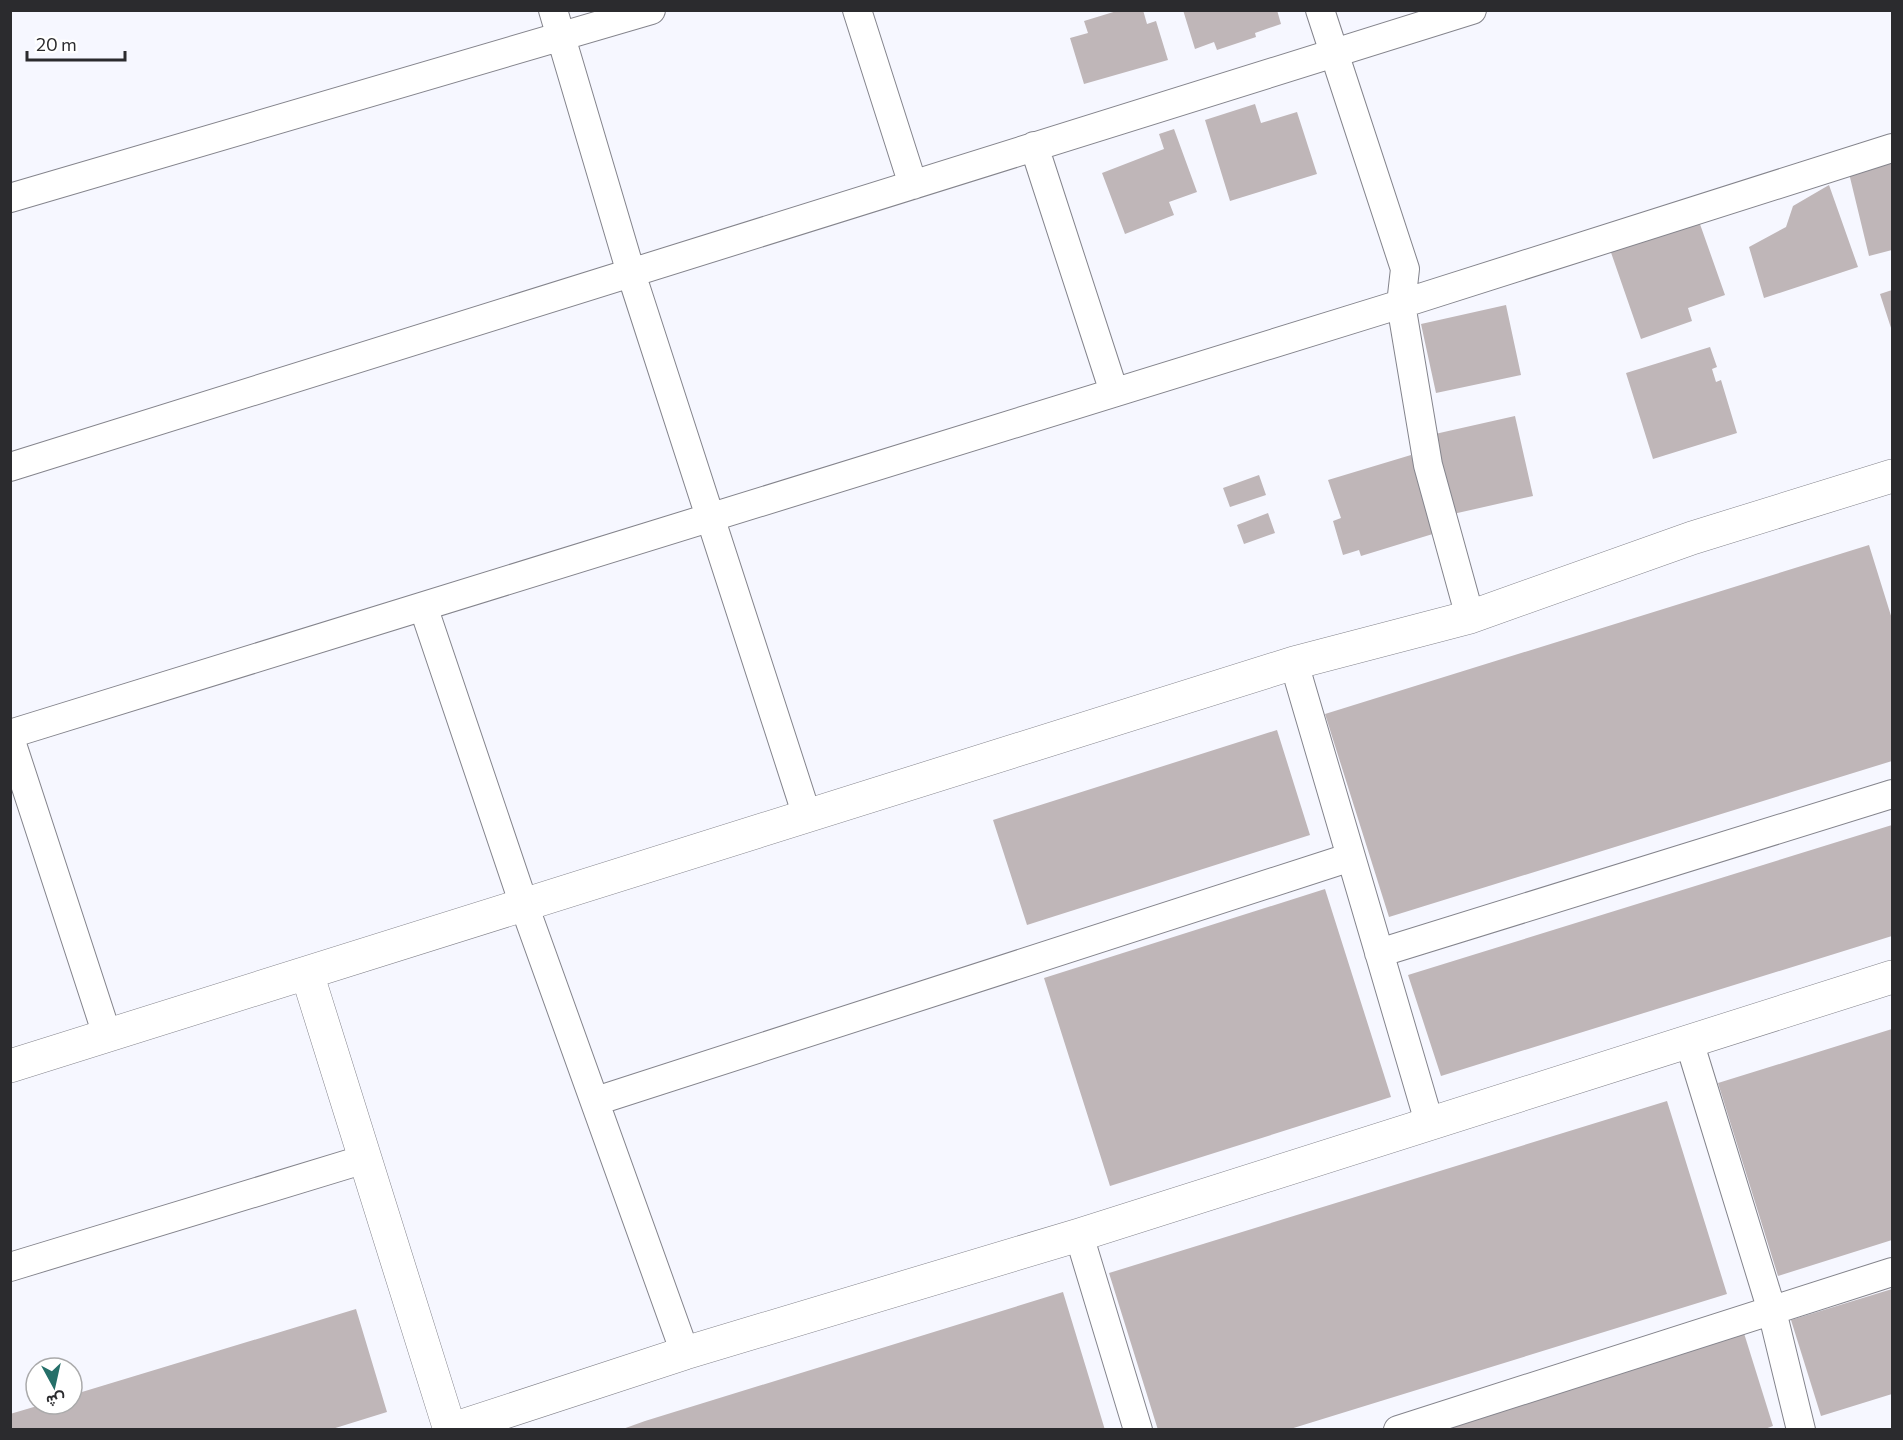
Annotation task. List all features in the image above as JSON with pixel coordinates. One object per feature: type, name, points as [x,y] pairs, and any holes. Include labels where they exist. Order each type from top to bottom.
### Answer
[{"type":"street","points":[[553,10],[631,273],[807,816]]},
{"type":"street","points":[[10,198],[651,10]]},
{"type":"street","points":[[857,10],[913,185]]},
{"type":"street","points":[[1320,10],[1406,269],[1401,304],[1428,465],[1470,617]]},
{"type":"street","points":[[10,467],[1472,10]]},
{"type":"street","points":[[1034,147],[1114,392]]},
{"type":"street","points":[[107,1035],[10,736],[1401,304],[1893,148]]},
{"type":"street","points":[[10,1066],[1294,663],[1470,617],[1692,538],[1890,484]]},
{"type":"street","points":[[424,609],[524,905],[597,1101],[685,1353]]},
{"type":"street","points":[[1294,663],[1429,1122]]},
{"type":"street","points":[[1379,952],[1893,794]]},
{"type":"street","points":[[597,1101],[1351,857]]},
{"type":"street","points":[[307,973],[450,1430],[685,1353],[1079,1235],[1893,976]]},
{"type":"street","points":[[1689,1041],[1772,1311],[1801,1430]]},
{"type":"street","points":[[10,1267],[365,1159]]},
{"type":"street","points":[[1079,1235],[1138,1430]]},
{"type":"street","points":[[1398,1430],[1893,1272]]},
{"type":"building","points":[[1120,10],[1143,10],[1147,24],[1156,21],[1168,60],[1084,84],[1070,38],[1088,33],[1084,21]]},
{"type":"building","points":[[1183,10],[1277,10],[1281,24],[1255,33],[1256,37],[1217,50],[1214,42],[1195,49]]},
{"type":"building","points":[[1255,104],[1261,123],[1297,112],[1317,174],[1230,201],[1205,120]]},
{"type":"building","points":[[1174,129],[1197,192],[1169,202],[1174,215],[1125,234],[1102,173],[1164,149],[1159,134]]},
{"type":"building","points":[[1892,153],[1892,250],[1869,256],[1847,165]]},
{"type":"building","points":[[1829,185],[1858,267],[1764,298],[1749,247],[1786,227],[1793,206]]},
{"type":"building","points":[[1695,210],[1725,295],[1688,308],[1692,321],[1641,339],[1607,241]]},
{"type":"building","points":[[1892,290],[1892,331],[1880,294]]},
{"type":"building","points":[[1506,305],[1521,375],[1436,393],[1421,324]]},
{"type":"building","points":[[1710,347],[1717,367],[1712,369],[1716,382],[1721,380],[1737,433],[1653,459],[1626,373]]},
{"type":"building","points":[[1515,416],[1533,496],[1453,514],[1435,434]]},
{"type":"building","points":[[1411,455],[1436,533],[1361,556],[1359,550],[1343,555],[1333,521],[1341,518],[1328,480]]},
{"type":"building","points":[[1259,475],[1266,495],[1230,507],[1223,488]]},
{"type":"building","points":[[1268,513],[1275,533],[1244,544],[1237,525]]},
{"type":"building","points":[[1869,545],[1892,619],[1892,761],[1389,917],[1325,714]]},
{"type":"building","points":[[1277,730],[1310,835],[1027,925],[993,820]]},
{"type":"building","points":[[1892,825],[1892,936],[1441,1076],[1408,975]]},
{"type":"building","points":[[1325,889],[1391,1097],[1110,1186],[1044,978]]},
{"type":"building","points":[[1892,1029],[1892,1240],[1778,1276],[1718,1083]]},
{"type":"building","points":[[1667,1101],[1727,1294],[1287,1430],[1158,1430],[1109,1273]]},
{"type":"building","points":[[1892,1289],[1892,1394],[1821,1416],[1791,1320]]},
{"type":"building","points":[[1063,1292],[1105,1430],[620,1430],[645,1421]]},
{"type":"building","points":[[356,1309],[387,1412],[329,1430],[10,1430],[10,1414],[24,1410],[24,1416],[84,1416],[84,1391]]},
{"type":"building","points":[[1743,1330],[1773,1426],[1762,1430],[1423,1430]]}]
